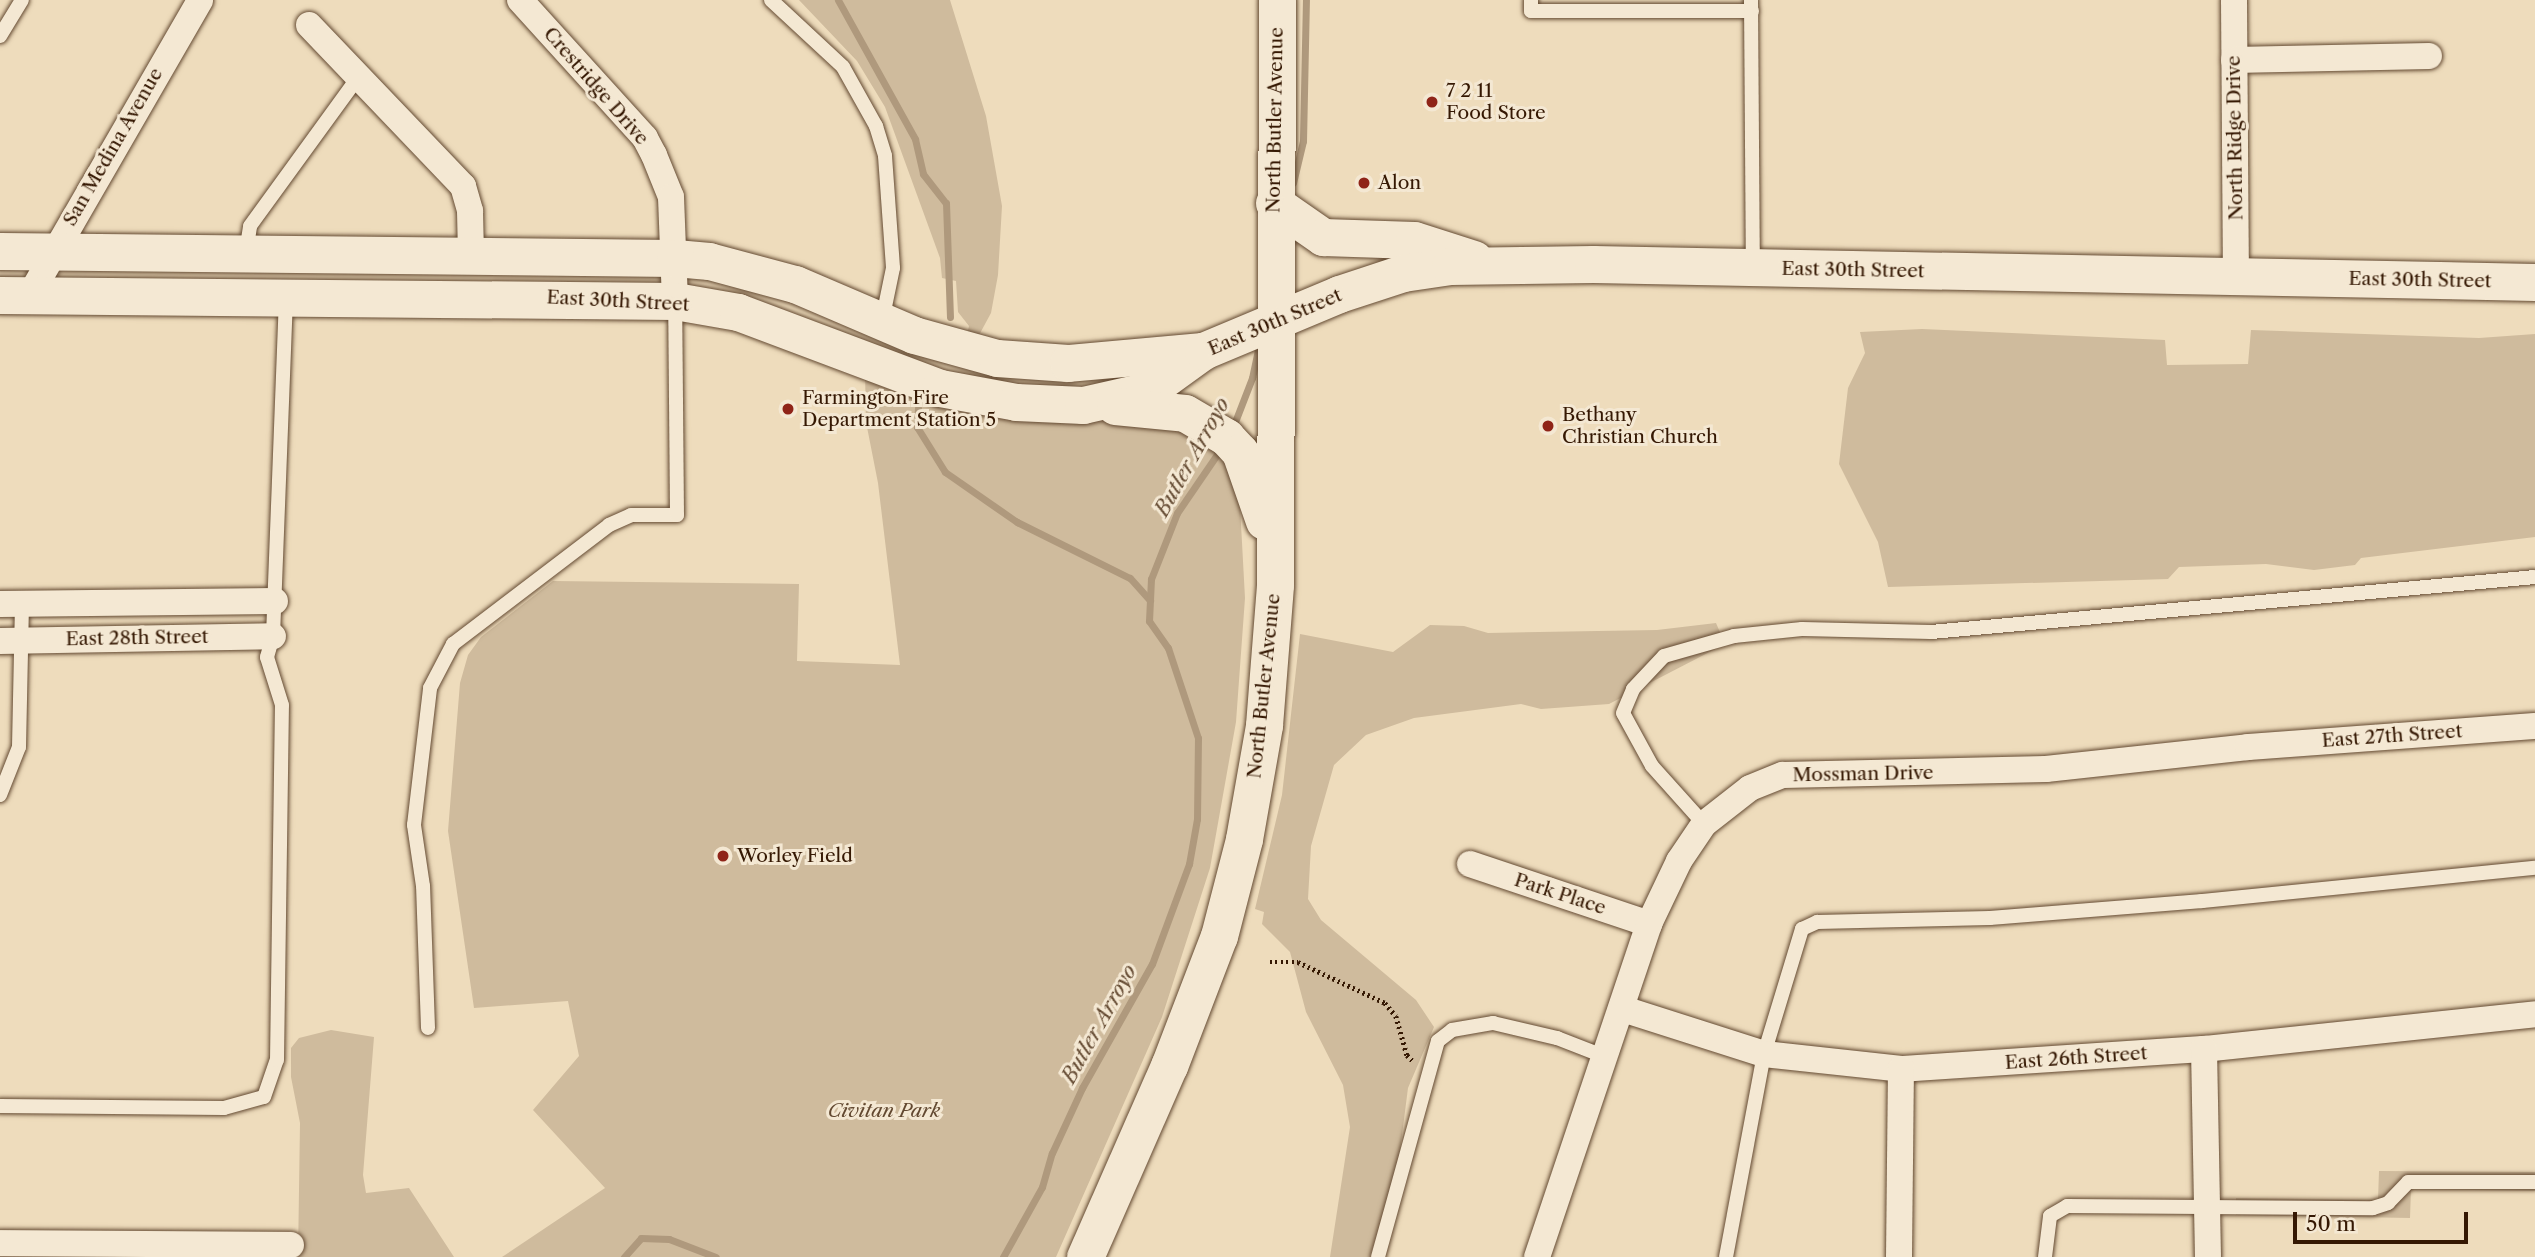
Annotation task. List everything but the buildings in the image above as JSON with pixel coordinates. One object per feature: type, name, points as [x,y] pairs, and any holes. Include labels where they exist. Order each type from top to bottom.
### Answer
[{"type":"main road","name":"North Butler Avenue","points":[[1085,1257],[1197,997],[1233,886],[1264,725],[1273,626],[1276,0]]},
{"type":"main road","points":[[1274,203],[1323,237],[1414,240],[1492,264]]},
{"type":"main road","points":[[0,251],[675,258],[748,270],[950,348],[1021,362],[1068,363],[1203,351]]},
{"type":"main road","name":"East 30th Street","points":[[15,295],[286,295],[675,301],[738,312],[940,388],[1016,402],[1083,405],[1149,390],[1203,351],[1390,277],[1492,264],[2535,282]]},
{"type":"main road","points":[[1083,405],[1185,413],[1215,429],[1240,452],[1273,545]]},
{"type":"street","name":"San Medina Avenue","points":[[15,295],[52,252],[200,0]]},
{"type":"street","name":"Crestridge Drive","points":[[520,0],[645,138],[671,197],[675,301]]},
{"type":"street","name":"North Ridge Drive","points":[[2234,0],[2236,277]]},
{"type":"street","points":[[309,25],[463,186],[470,211],[471,255]]},
{"type":"street","points":[[2234,60],[2429,56]]},
{"type":"street","points":[[11,604],[275,601]]},
{"type":"street","name":"East 28th Street","points":[[11,641],[273,636]]},
{"type":"street","name":"East 27th Street","points":[[2248,747],[2535,726]]},
{"type":"street","name":"Mossman Drive","points":[[1537,1257],[1623,1009],[1649,923],[1679,861],[1704,824],[1750,788],[1783,775],[2046,769],[2248,747]]},
{"type":"street","name":"Park Place","points":[[1470,864],[1649,923]]},
{"type":"street","name":"East 26th Street","points":[[1623,1009],[1764,1054],[1901,1069],[2204,1049],[2535,1014]]},
{"type":"street","points":[[2204,1049],[2208,1257]]},
{"type":"street","points":[[1899,1257],[1901,1069]]},
{"type":"street","points":[[0,1243],[78,1252],[164,1252],[290,1245]]},
{"type":"lane","points":[[0,36],[22,0]]},
{"type":"lane","points":[[771,0],[843,67],[876,126],[885,156],[893,268],[882,321]]},
{"type":"lane","points":[[1531,0],[1531,11],[1752,5],[1753,268]]},
{"type":"lane","points":[[246,252],[250,226],[359,76]]},
{"type":"lane","points":[[0,1106],[224,1108],[264,1097],[277,1060],[282,705],[267,657],[273,636],[275,601],[286,295]]},
{"type":"lane","points":[[428,1028],[423,886],[414,825],[430,688],[453,644],[610,525],[631,516],[677,515],[675,301]]},
{"type":"lane","points":[[1704,824],[1652,766],[1623,713],[1633,689],[1664,656],[1734,636],[1802,629],[1931,632],[2535,577]]},
{"type":"lane","points":[[0,794],[19,747],[11,604]]},
{"type":"lane","points":[[1726,1257],[1764,1054],[1802,929],[1817,922],[1990,918],[2535,868]]},
{"type":"lane","points":[[1378,1257],[1438,1041],[1452,1030],[1493,1023],[1557,1038],[1606,1057]]},
{"type":"lane","points":[[2045,1257],[2050,1216],[2067,1206],[2373,1208],[2388,1203],[2408,1182],[2535,1182]]},
{"type":"path","points":[[1270,962],[1298,962],[1385,1003],[1396,1016],[1407,1055],[1431,1069]]},
{"type":"green space","points":[[799,0],[950,0],[986,116],[1002,206],[998,275],[991,313],[978,337],[967,335],[969,326],[958,312],[956,281],[942,278],[940,258],[885,107],[857,61]]},
{"type":"green space","points":[[1922,329],[2165,340],[2167,365],[2248,364],[2251,330],[2479,338],[2535,334],[2535,537],[2361,558],[2355,565],[2314,570],[2266,564],[2179,567],[2168,579],[1888,587],[1878,542],[1839,464],[1848,388],[1865,353],[1860,332]]},
{"type":"green space","name":"Civitan Park","points":[[865,372],[1211,437],[1239,487],[1245,598],[1236,722],[1210,868],[1162,1017],[1056,1257],[502,1257],[605,1188],[533,1110],[579,1056],[568,1001],[474,1008],[448,831],[460,683],[468,655],[481,637],[553,581],[799,584],[797,661],[900,665],[878,483],[866,422]]},
{"type":"green space","points":[[1716,623],[1725,644],[1609,704],[1541,709],[1521,704],[1414,718],[1366,735],[1334,765],[1311,846],[1308,899],[1321,920],[1416,1000],[1434,1027],[1408,1088],[1398,1166],[1370,1257],[1330,1257],[1350,1127],[1343,1085],[1306,1012],[1290,952],[1262,924],[1264,912],[1255,909],[1282,795],[1300,634],[1393,652],[1430,625],[1464,626],[1488,633],[1657,630]]},
{"type":"green space","points":[[331,1030],[374,1037],[363,1175],[366,1193],[409,1188],[454,1257],[298,1257],[300,1123],[291,1077],[291,1048],[299,1038]]},
{"type":"green space","points":[[2379,1171],[2535,1172],[2535,1191],[2411,1189],[2410,1218],[2236,1215],[2236,1198],[2378,1200]]},
{"type":"waterway","points":[[838,0],[915,139],[923,174],[946,203],[950,317]]},
{"type":"waterway","name":"Butler Arroyo","points":[[1293,183],[1303,141],[1306,0]]},
{"type":"waterway","name":"Butler Arroyo","points":[[1233,427],[1252,378],[1259,345]]},
{"type":"waterway","points":[[918,408],[917,427],[945,472],[1017,522],[1130,578],[1150,600]]},
{"type":"waterway","name":"Butler Arroyo","points":[[1003,1257],[1042,1187],[1052,1153],[1082,1088],[1152,964],[1189,864],[1197,819],[1198,738],[1168,648],[1149,621],[1151,579],[1177,513],[1222,447]]},
{"type":"waterway","points":[[624,1257],[641,1238],[669,1239],[716,1257]]},
{"type":"place","name":"7 2 11 Food Store","points":[[1432,102]]},
{"type":"place","name":"Alon","points":[[1364,183]]},
{"type":"place","name":"Farmington Fire Department Station 5","points":[[788,409]]},
{"type":"place","name":"Bethany Christian Church","points":[[1548,426]]},
{"type":"place","name":"Worley Field","points":[[723,856]]}]
